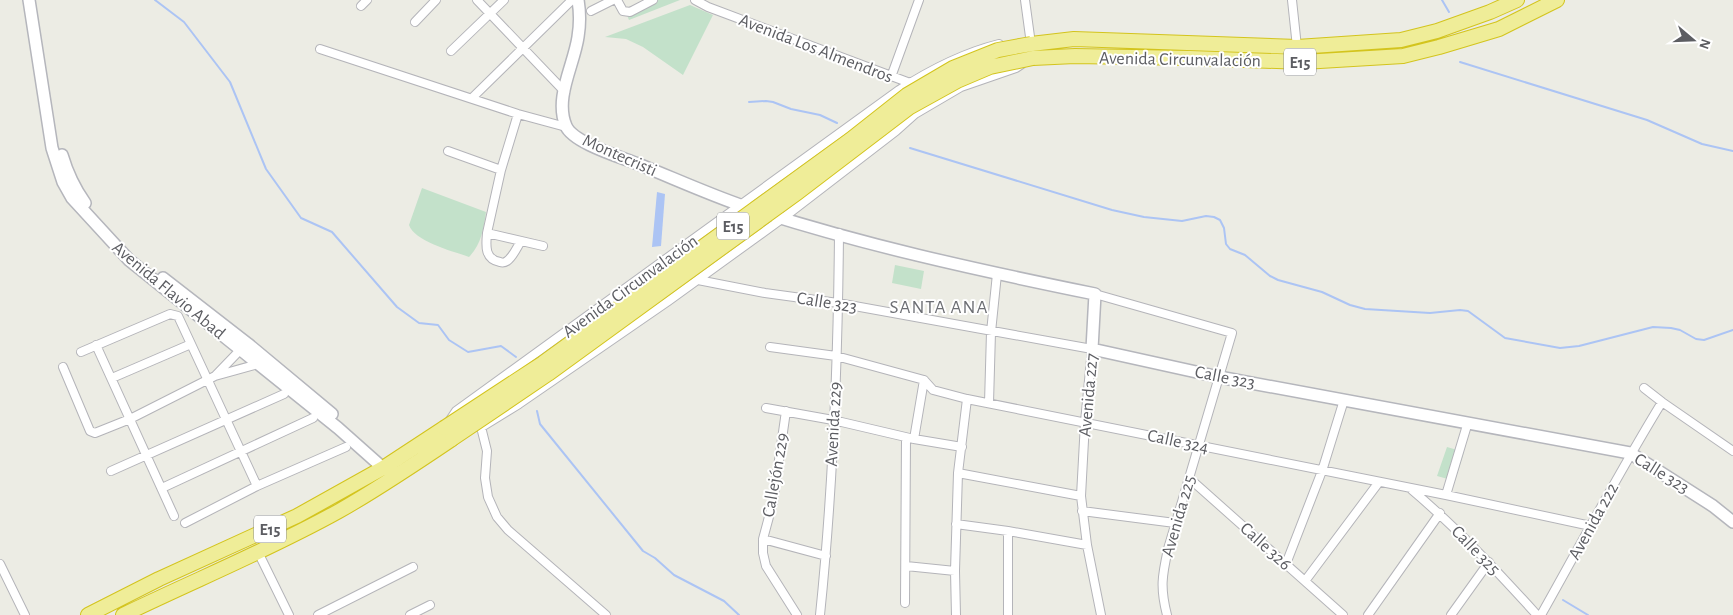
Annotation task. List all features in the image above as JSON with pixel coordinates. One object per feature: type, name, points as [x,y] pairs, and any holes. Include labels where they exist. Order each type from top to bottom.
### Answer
[{"type":"highway","name":"Avenida Circunvalación","points":[[123,615],[258,552],[339,511],[393,479],[448,434],[834,152],[907,94],[953,68],[998,50],[1074,39],[1277,47],[1401,40],[1437,31],[1517,0]]},
{"type":"highway","name":"Avenida Circunvalación","points":[[88,615],[133,592],[297,516],[448,434],[572,357],[797,193],[910,107],[957,81],[990,67],[1033,58],[1075,56],[1303,62],[1403,56],[1499,29],[1557,0]]},
{"type":"highway","points":[[1277,47],[1278,62]]},
{"type":"highway","points":[[196,563],[201,577]]},
{"type":"highway","points":[[133,592],[140,607]]},
{"type":"street","name":"Avenida Flavio Abad","points":[[29,0],[52,148],[63,182],[72,198],[128,260],[262,361],[387,466]]},
{"type":"street","name":"Avenida Flavio Abad","points":[[35,0],[60,146],[64,163],[79,194],[90,209],[133,254],[244,347]]},
{"type":"street","points":[[361,6],[367,0]]},
{"type":"street","points":[[415,22],[436,0]]},
{"type":"street","points":[[477,0],[565,92]]},
{"type":"street","points":[[451,51],[504,0]]},
{"type":"street","points":[[472,98],[572,0]]},
{"type":"street","name":"Montecristi","points":[[578,0],[580,14],[578,38],[562,110],[566,127],[581,140],[741,205],[783,218],[945,262],[1095,294]]},
{"type":"street","points":[[591,11],[613,0]]},
{"type":"street","points":[[617,0],[623,12],[630,12],[653,0]]},
{"type":"street","name":"Avenida Los Almendros","points":[[696,0],[708,7],[910,83]]},
{"type":"street","points":[[891,77],[919,0]]},
{"type":"street","points":[[1025,0],[1030,44]]},
{"type":"street","points":[[1292,0],[1297,47]]},
{"type":"street","name":"Avenida Circunvalación","points":[[448,434],[456,412],[910,83],[940,66],[979,49],[1010,41],[1022,40],[1030,44]]},
{"type":"street","points":[[320,49],[518,114],[566,127]]},
{"type":"street","name":"Avenida Circunvalación","points":[[448,434],[481,427],[588,358],[783,218],[915,114],[961,87],[1016,68],[1033,58]]},
{"type":"street","points":[[518,114],[501,170],[486,249],[488,254],[497,262],[504,263],[521,241]]},
{"type":"street","points":[[448,151],[501,170]]},
{"type":"street","points":[[488,233],[543,246]]},
{"type":"street","name":"Avenida 229","points":[[820,615],[826,556],[833,420],[839,233]]},
{"type":"street","points":[[989,402],[991,332],[997,274]]},
{"type":"street","name":"Calle 323","points":[[698,280],[1092,349],[1219,377],[1630,453],[1713,506],[1733,522]]},
{"type":"street","name":"Avenida 225","points":[[1095,294],[1232,333],[1168,549],[1161,582],[1162,597],[1167,615]]},
{"type":"street","name":"Avenida 227","points":[[1095,294],[1081,496],[1087,545],[1101,615]]},
{"type":"street","points":[[81,352],[170,314],[178,316],[191,344],[211,378],[226,420],[257,486]]},
{"type":"street","points":[[112,378],[191,344]]},
{"type":"street","points":[[96,345],[174,516]]},
{"type":"street","points":[[211,378],[244,347]]},
{"type":"street","name":"Calle 324","points":[[770,347],[836,356],[924,380],[933,390],[967,399],[1591,526]]},
{"type":"street","points":[[63,367],[90,431],[95,433],[130,419],[211,378],[262,361]]},
{"type":"street","points":[[905,603],[905,520],[910,439],[924,380]]},
{"type":"street","points":[[1644,388],[1733,452]]},
{"type":"street","points":[[111,471],[284,394]]},
{"type":"street","points":[[956,615],[955,571],[958,473],[967,399]]},
{"type":"street","points":[[1286,564],[1322,471],[1344,400]]},
{"type":"street","name":"Avenida 222","points":[[1541,615],[1630,453],[1662,402]]},
{"type":"street","points":[[766,408],[833,420],[910,439],[962,447]]},
{"type":"street","name":"Callejón 229","points":[[763,539],[773,502],[786,411]]},
{"type":"street","points":[[162,488],[313,418]]},
{"type":"street","points":[[1446,495],[1468,422]]},
{"type":"street","points":[[481,427],[487,451],[485,478],[488,496],[496,517],[508,530],[606,615]]},
{"type":"street","points":[[185,523],[257,486],[346,447]]},
{"type":"street","points":[[958,473],[1081,496]]},
{"type":"street","name":"Calle 326","points":[[1189,478],[1343,615]]},
{"type":"street","points":[[1305,581],[1379,482]]},
{"type":"street","name":"Calle 325","points":[[1410,489],[1440,513],[1489,562],[1537,615]]},
{"type":"street","points":[[1082,511],[1176,523]]},
{"type":"street","points":[[1368,615],[1440,513]]},
{"type":"street","points":[[956,524],[1008,530],[1087,545]]},
{"type":"street","points":[[1008,530],[1008,615]]},
{"type":"street","points":[[797,615],[766,566],[763,539],[826,556]]},
{"type":"street","points":[[258,552],[289,615]]},
{"type":"street","points":[[1451,615],[1489,562]]},
{"type":"street","points":[[0,564],[25,615]]},
{"type":"street","points":[[906,566],[955,571]]},
{"type":"street","points":[[318,615],[413,567]]},
{"type":"street","points":[[410,615],[430,605]]},
{"type":"green space","points":[[656,0],[680,0],[629,20],[627,15]]},
{"type":"green space","points":[[690,5],[713,15],[683,75],[643,47],[626,39],[605,37]]},
{"type":"green space","points":[[422,188],[486,212],[479,242],[469,257],[426,241],[413,231],[409,225]]},
{"type":"green space","points":[[895,265],[924,271],[921,289],[892,283]]},
{"type":"green space","points":[[1447,447],[1464,452],[1455,481],[1437,476]]},
{"type":"water","points":[[657,192],[665,194],[661,246],[652,247]]},
{"type":"waterway","points":[[155,0],[184,22],[230,82],[266,169],[301,218],[332,232],[397,307],[419,323],[438,325],[449,340],[468,352],[501,346],[516,357]]},
{"type":"waterway","points":[[1442,0],[1449,12]]},
{"type":"waterway","points":[[1460,62],[1647,120],[1702,144],[1733,151]]},
{"type":"waterway","points":[[749,102],[773,102],[791,109],[820,115],[837,123]]},
{"type":"waterway","points":[[910,148],[1112,210],[1144,217],[1182,221],[1206,216],[1214,217],[1220,220],[1224,228],[1226,244],[1230,249],[1245,255],[1270,276],[1322,292],[1350,305],[1365,309],[1430,313],[1468,311],[1505,338],[1560,348],[1579,346],[1653,327],[1680,330],[1696,339],[1704,340],[1733,330]]},
{"type":"waterway","points":[[537,411],[540,424],[643,551],[655,558],[674,575],[724,601],[739,615]]},
{"type":"waterway","points":[[1563,600],[1588,615]]},
{"type":"district","name":"SANTA ANA","points":[[939,306]]}]
